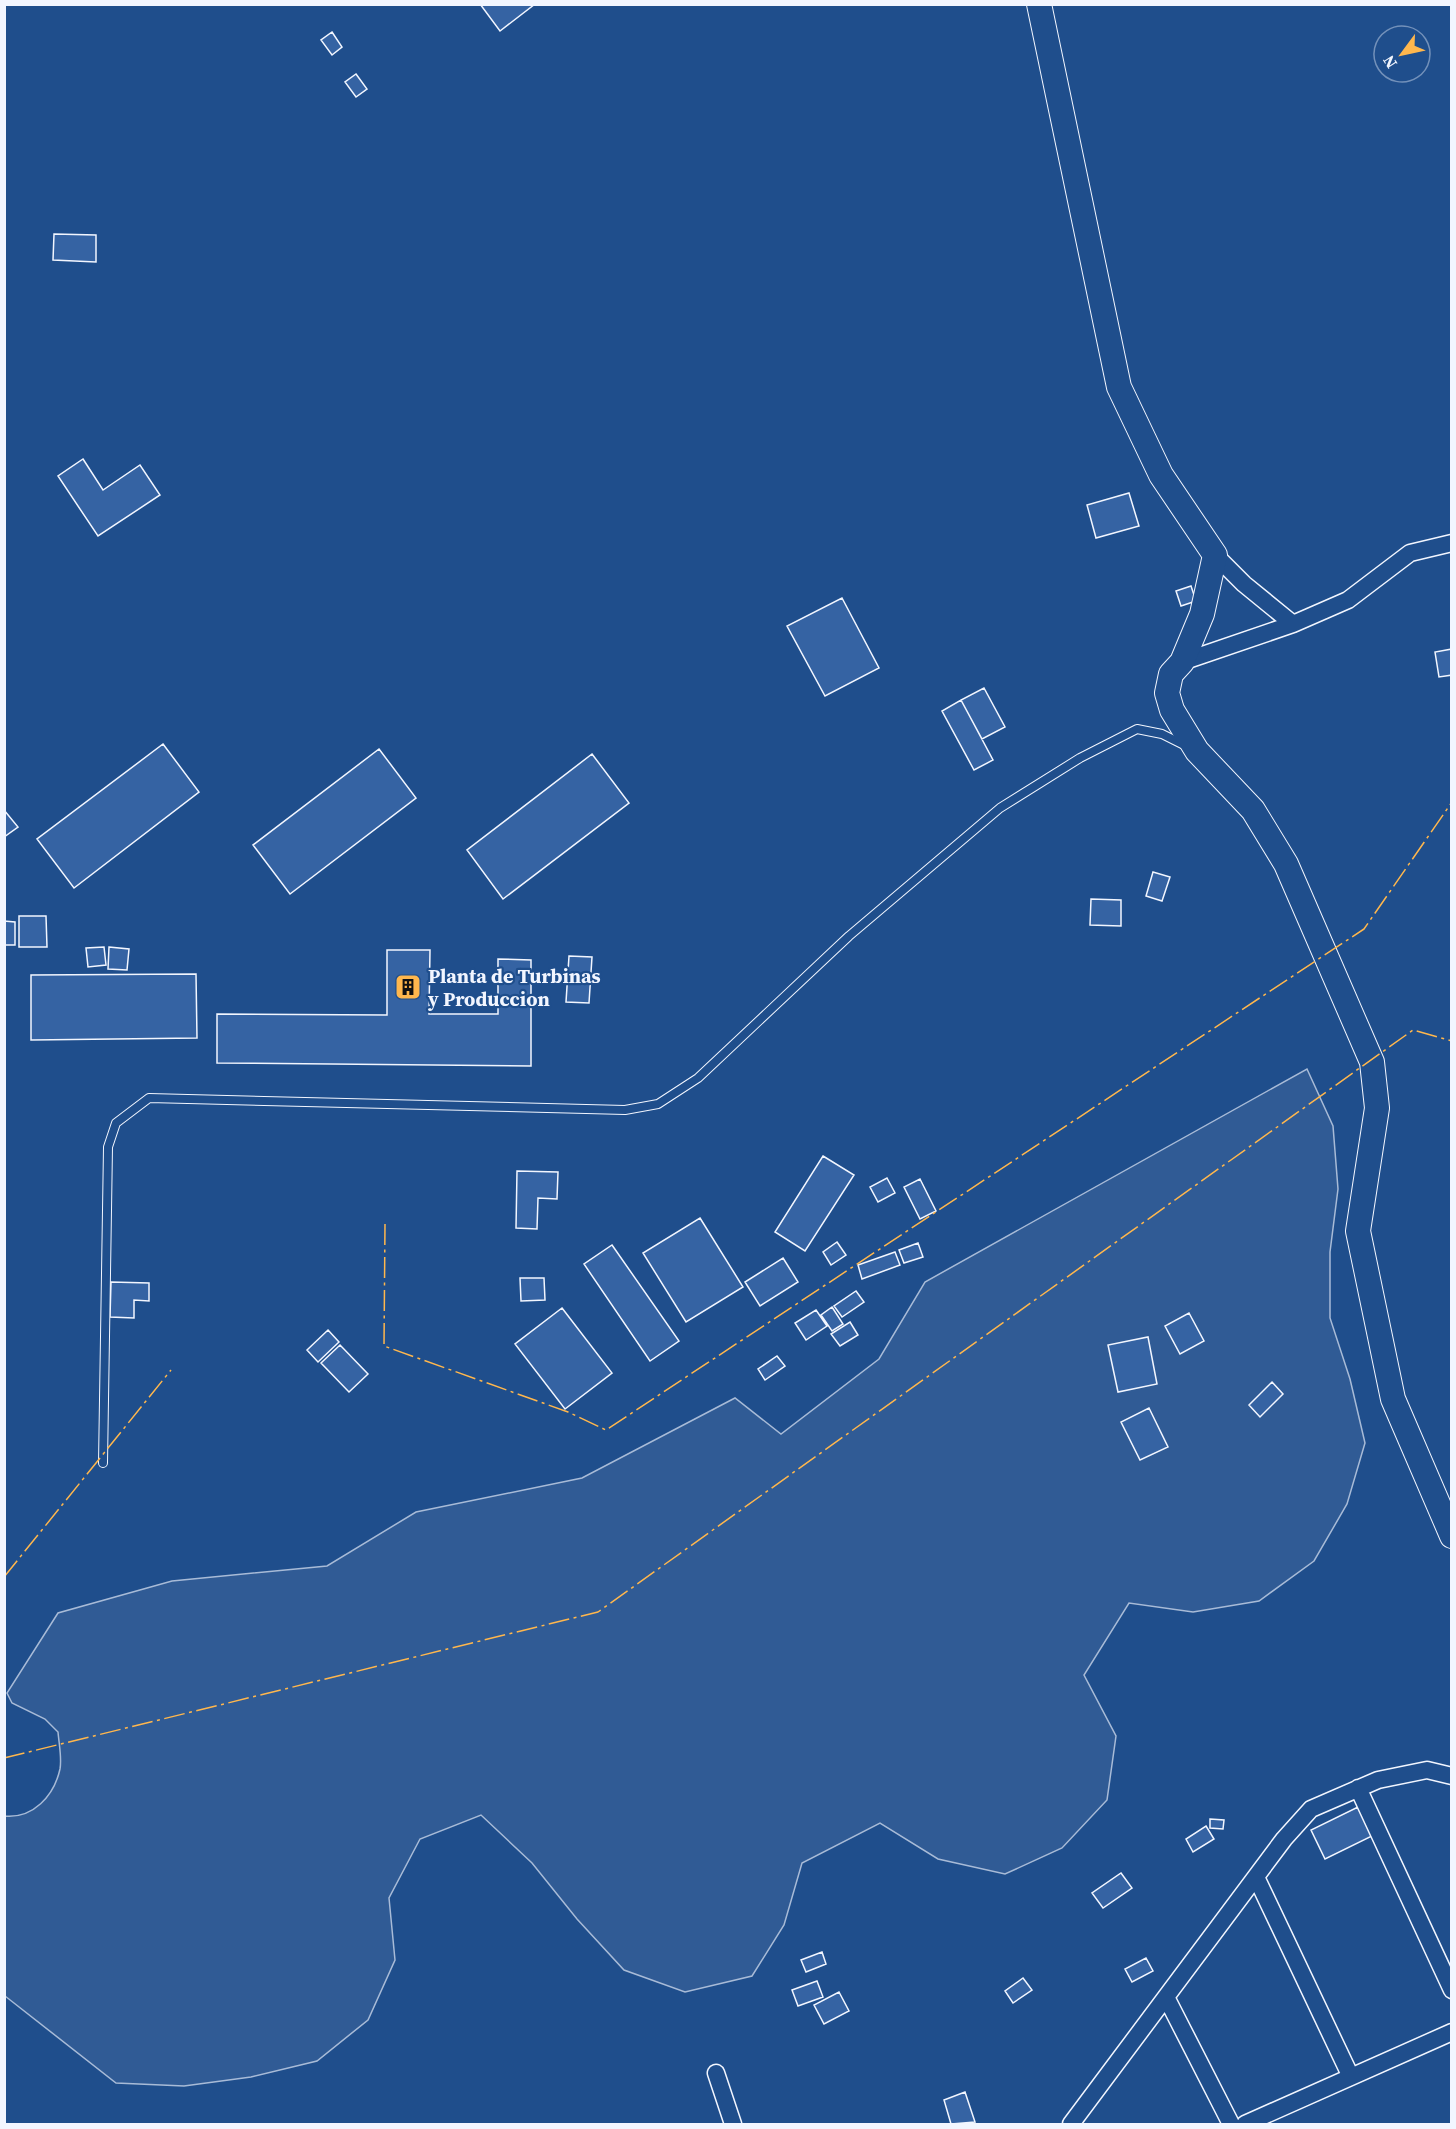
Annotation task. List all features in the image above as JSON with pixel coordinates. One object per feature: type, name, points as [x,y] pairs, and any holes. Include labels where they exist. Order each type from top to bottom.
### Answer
[{"type":"street","points":[[1039,4],[1119,387],[1161,475],[1215,555],[1244,584],[1293,624]]},
{"type":"street","points":[[1182,662],[1293,624],[1348,600],[1410,553],[1452,543]]},
{"type":"street","points":[[1215,555],[1202,614],[1182,662],[1171,674],[1167,693],[1172,710],[1197,751],[1254,810],[1286,864],[1372,1062],[1377,1108],[1358,1231],[1393,1399],[1452,1536]]},
{"type":"street","points":[[1071,2124],[1256,1877],[1311,1809],[1378,1780],[1427,1770],[1452,1776]]},
{"type":"street","points":[[1358,1788],[1452,1990]]},
{"type":"street","points":[[1256,1877],[1351,2077]]},
{"type":"street","points":[[1166,1997],[1231,2124]]},
{"type":"street","points":[[1245,2124],[1452,2032]]},
{"type":"street","points":[[716,2073],[733,2124]]},
{"type":"lane","points":[[103,1463],[108,1147],[116,1123],[149,1098],[625,1110],[658,1104],[706,1071],[849,936],[1000,807],[1080,758],[1137,729],[1162,734],[1197,751]]},
{"type":"shaded area","points":[[1307,1069],[1333,1126],[1338,1189],[1330,1252],[1330,1318],[1350,1379],[1365,1443],[1347,1504],[1314,1561],[1259,1601],[1193,1612],[1129,1603],[1084,1675],[1116,1736],[1107,1800],[1062,1848],[1005,1874],[938,1859],[880,1823],[802,1863],[784,1925],[752,1976],[685,1992],[624,1970],[577,1919],[532,1863],[481,1815],[420,1839],[389,1898],[395,1960],[368,2020],[317,2061],[251,2077],[184,2086],[116,2083],[5,1996],[4,1816],[24,1814],[41,1804],[53,1788],[61,1760],[58,1732],[45,1719],[12,1703],[7,1693],[58,1613],[172,1581],[327,1566],[416,1512],[582,1478],[735,1398],[781,1434],[879,1359],[925,1282]]},
{"type":"building","points":[[480,4],[535,4],[500,31]]},
{"type":"building","points":[[332,32],[342,47],[332,55],[321,40]]},
{"type":"building","points":[[356,74],[367,89],[356,97],[345,82]]},
{"type":"building","points":[[54,234],[96,235],[96,262],[53,260]]},
{"type":"building","points":[[83,459],[103,490],[140,465],[160,495],[98,536],[58,476]]},
{"type":"building","points":[[1129,493],[1139,526],[1096,538],[1087,505]]},
{"type":"building","points":[[1191,586],[1196,601],[1181,606],[1176,591]]},
{"type":"building","points":[[842,598],[879,668],[825,696],[787,626]]},
{"type":"building","points":[[1452,649],[1452,675],[1439,677],[1435,652]]},
{"type":"building","points":[[984,688],[1005,727],[982,739],[961,700]]},
{"type":"building","points":[[961,700],[993,760],[974,770],[942,711]]},
{"type":"building","points":[[163,744],[199,792],[74,888],[37,839]]},
{"type":"building","points":[[379,749],[416,798],[290,894],[253,845]]},
{"type":"building","points":[[592,754],[629,803],[503,899],[467,850]]},
{"type":"building","points":[[4,810],[18,827],[4,837]]},
{"type":"building","points":[[1153,872],[1170,877],[1162,901],[1146,896]]},
{"type":"building","points":[[1091,899],[1121,900],[1121,926],[1090,925]]},
{"type":"building","points":[[19,916],[46,916],[47,947],[19,947]]},
{"type":"building","points":[[4,921],[15,922],[15,945],[4,945]]},
{"type":"building","points":[[104,947],[106,965],[88,967],[86,948]]},
{"type":"building","points":[[109,947],[129,949],[127,970],[108,969]]},
{"type":"building","name":"Planta de Turbinas y Produccion","points":[[387,950],[430,950],[429,1014],[498,1014],[498,959],[531,960],[531,1066],[217,1063],[217,1014],[387,1015]]},
{"type":"building","points":[[569,956],[592,957],[589,1003],[566,1002]]},
{"type":"building","points":[[196,974],[197,1038],[31,1040],[31,975]]},
{"type":"building","points":[[823,1156],[854,1175],[805,1251],[775,1232]]},
{"type":"building","points":[[517,1171],[558,1172],[557,1199],[538,1198],[537,1229],[516,1228]]},
{"type":"building","points":[[887,1178],[895,1193],[878,1202],[870,1187]]},
{"type":"building","points":[[920,1179],[936,1211],[920,1219],[904,1187]]},
{"type":"building","points":[[700,1218],[743,1287],[686,1322],[643,1253]]},
{"type":"building","points":[[837,1242],[846,1255],[831,1265],[823,1252]]},
{"type":"building","points":[[918,1243],[923,1257],[904,1263],[899,1250]]},
{"type":"building","points":[[612,1245],[679,1341],[650,1361],[584,1264]]},
{"type":"building","points":[[895,1252],[900,1265],[862,1279],[858,1265]]},
{"type":"building","points":[[783,1258],[798,1282],[760,1306],[745,1282]]},
{"type":"building","points":[[520,1278],[544,1278],[545,1300],[521,1301]]},
{"type":"building","points":[[111,1282],[149,1283],[149,1301],[134,1300],[134,1318],[110,1317]]},
{"type":"building","points":[[856,1291],[864,1302],[842,1317],[834,1306]]},
{"type":"building","points":[[832,1307],[843,1324],[832,1331],[821,1315]]},
{"type":"building","points":[[562,1308],[612,1373],[565,1409],[515,1344]]},
{"type":"building","points":[[816,1310],[827,1326],[806,1340],[795,1323]]},
{"type":"building","points":[[1189,1313],[1204,1341],[1180,1354],[1165,1326]]},
{"type":"building","points":[[850,1322],[858,1335],[840,1346],[831,1334]]},
{"type":"building","points":[[328,1330],[339,1342],[318,1362],[307,1350]]},
{"type":"building","points":[[1148,1337],[1157,1384],[1118,1392],[1108,1345]]},
{"type":"building","points":[[340,1345],[368,1374],[349,1392],[321,1363]]},
{"type":"building","points":[[777,1356],[785,1366],[765,1380],[758,1369]]},
{"type":"building","points":[[1272,1382],[1283,1394],[1260,1417],[1249,1405]]},
{"type":"building","points":[[1149,1408],[1168,1447],[1140,1460],[1121,1422]]},
{"type":"building","points":[[1358,1807],[1372,1836],[1325,1859],[1311,1830]]},
{"type":"building","points":[[1210,1819],[1224,1820],[1223,1829],[1210,1828]]},
{"type":"building","points":[[1206,1826],[1214,1839],[1193,1852],[1186,1839]]},
{"type":"building","points":[[1121,1873],[1132,1888],[1103,1908],[1092,1893]]},
{"type":"building","points":[[822,1952],[826,1964],[806,1972],[801,1960]]},
{"type":"building","points":[[1146,1958],[1153,1971],[1132,1982],[1125,1969]]},
{"type":"building","points":[[1023,1978],[1032,1990],[1013,2003],[1005,1991]]},
{"type":"building","points":[[817,1981],[823,1997],[798,2006],[792,1990]]},
{"type":"building","points":[[839,1992],[849,2011],[824,2024],[814,2005]]},
{"type":"building","points":[[965,2092],[975,2122],[951,2124],[944,2100]]},
{"type":"power","points":[[385,1224],[384,1346],[568,1412],[606,1430],[1364,929],[1452,802]]},
{"type":"power","points":[[4,1758],[598,1612],[1413,1030],[1452,1041]]},
{"type":"power","points":[[4,1577],[171,1370]]},
{"type":"place","name":"Planta de Turbinas y Produccion","points":[[408,987]]}]
